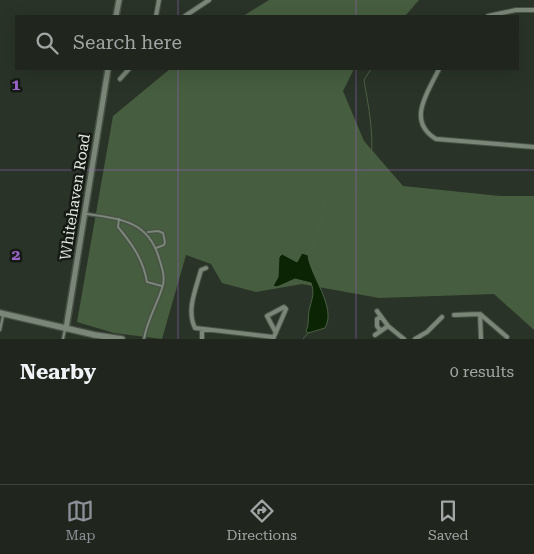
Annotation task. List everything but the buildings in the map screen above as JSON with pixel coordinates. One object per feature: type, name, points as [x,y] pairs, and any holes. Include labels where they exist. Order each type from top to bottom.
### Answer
[{"type":"main road","points":[[2,313],[122,339]]},
{"type":"street","points":[[116,15],[119,0]]},
{"type":"street","points":[[156,15],[159,0]]},
{"type":"street","points":[[186,15],[208,0]]},
{"type":"street","points":[[493,15],[516,10],[534,10]]},
{"type":"street","name":"Whitehaven Road","points":[[66,328],[108,70]]},
{"type":"street","points":[[120,79],[128,70]]},
{"type":"street","points":[[439,70],[421,108],[421,122],[426,133],[436,139],[534,147]]},
{"type":"street","points":[[206,268],[201,270],[191,308],[191,320],[196,328],[273,338],[286,308],[284,307],[267,316],[275,331]]},
{"type":"street","points":[[377,311],[388,326],[404,339]]},
{"type":"street","points":[[454,316],[480,314],[507,338]]},
{"type":"street","points":[[480,314],[481,339]]},
{"type":"street","points":[[380,330],[377,326],[377,320],[381,317]]},
{"type":"street","points":[[415,339],[427,332],[442,317]]},
{"type":"street","points":[[375,335],[388,326]]},
{"type":"street","points":[[202,330],[202,339]]},
{"type":"lane","points":[[84,214],[119,219],[146,233],[156,248],[164,274],[162,286],[146,327],[144,339]]},
{"type":"lane","points":[[119,219],[118,227],[133,246],[144,267],[147,282],[162,286]]},
{"type":"lane","points":[[146,233],[158,231],[163,233],[166,242],[164,246],[156,248]]},
{"type":"lane","points":[[0,330],[2,313]]},
{"type":"lane","points":[[62,338],[66,328]]},
{"type":"shaded area","points":[[269,0],[419,0],[406,15],[245,15]]},
{"type":"shaded area","points":[[169,70],[354,70],[343,91],[364,141],[403,186],[500,196],[534,196],[534,330],[494,294],[379,298],[302,284],[256,292],[222,283],[211,264],[186,255],[162,339],[114,333],[77,322],[113,116]]},
{"type":"shaded area","points":[[302,253],[308,255],[328,311],[328,320],[325,328],[308,333],[306,331],[313,293],[311,283],[295,279],[277,287],[273,286],[278,277],[279,257],[282,254],[297,262]]},
{"type":"waterway","points":[[374,0],[381,15]]},
{"type":"waterway","points":[[307,253],[317,237],[326,198],[357,185],[367,173],[372,148],[372,133],[364,80],[370,70]]},
{"type":"waterway","points":[[303,339],[308,333]]}]
